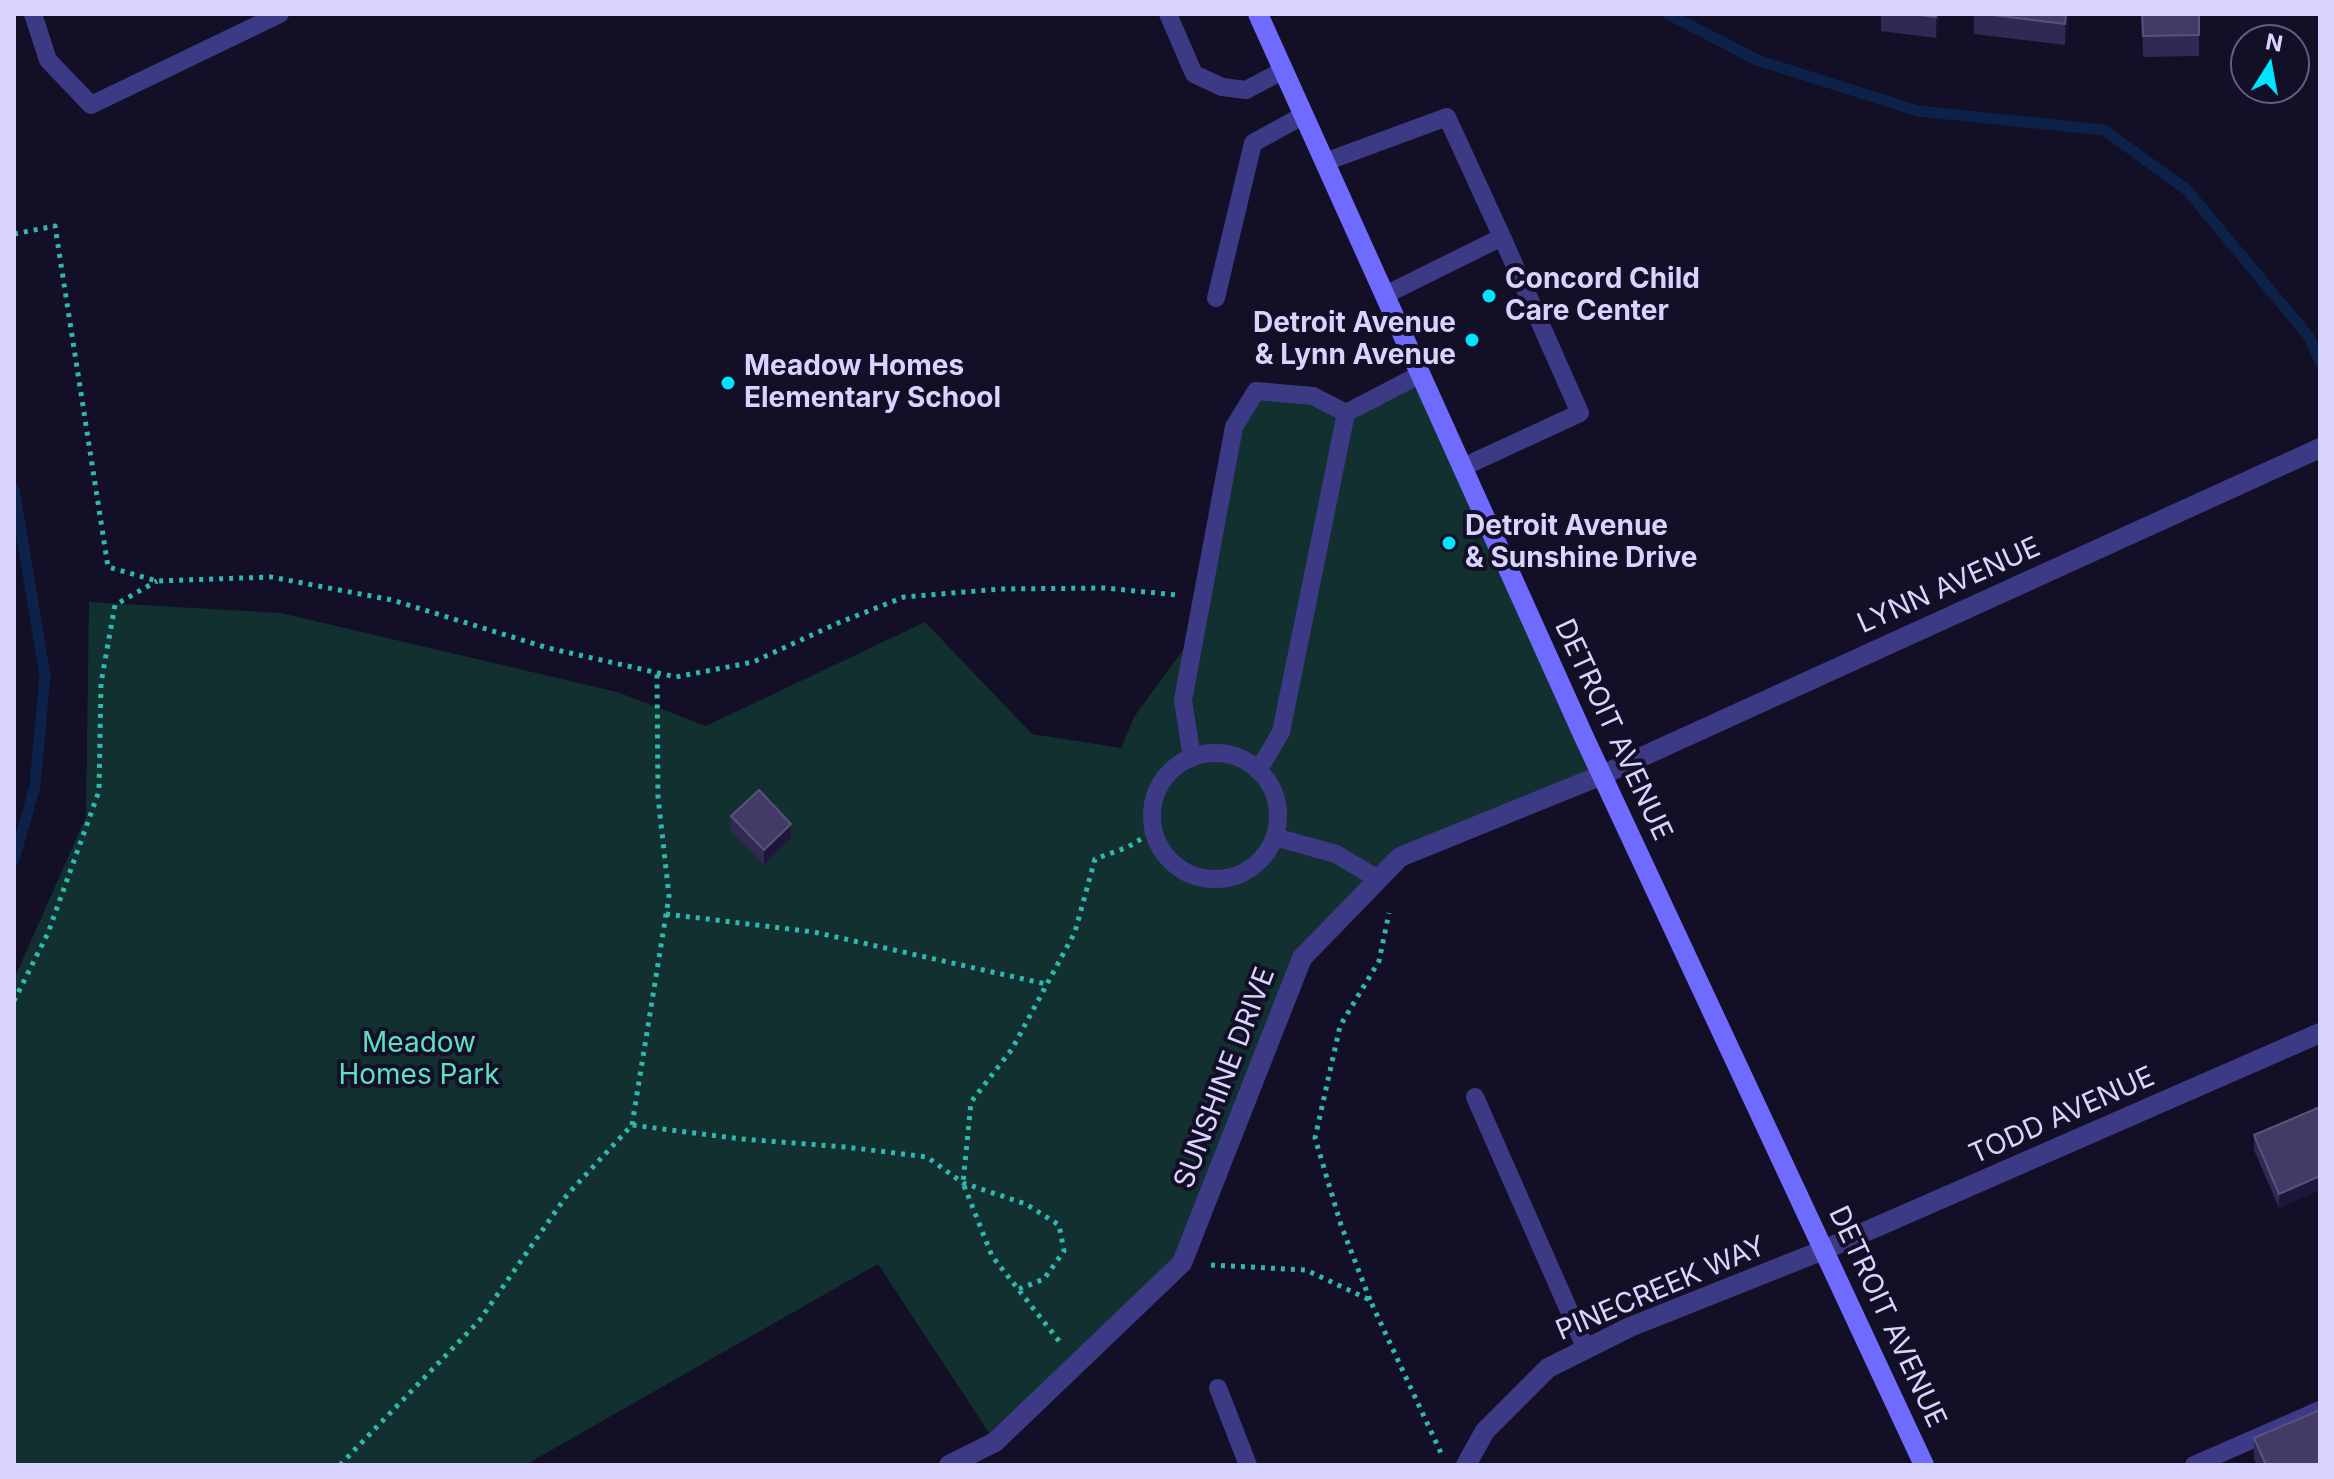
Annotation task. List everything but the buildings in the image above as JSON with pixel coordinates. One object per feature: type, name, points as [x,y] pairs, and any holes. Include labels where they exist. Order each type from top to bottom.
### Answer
[{"type":"street","name":"DETROIT AVENUE","points":[[1258,14],[1602,775],[1826,1249],[1924,1465]]},
{"type":"street","name":"LYNN AVENUE","points":[[1602,775],[2320,448]]},
{"type":"street","name":"SUNSHINE DRIVE","points":[[949,1465],[995,1442],[1182,1263],[1302,958],[1400,857],[1602,775]]},
{"type":"street","name":"TODD AVENUE","points":[[1826,1249],[2320,1033]]},
{"type":"street","name":"PINECREEK WAY","points":[[1466,1465],[1485,1431],[1548,1368],[1630,1327],[1826,1249]]},
{"type":"lane","points":[[33,14],[48,60],[91,105],[280,14]]},
{"type":"lane","points":[[1168,14],[1194,74],[1222,87],[1246,90],[1284,70]]},
{"type":"lane","points":[[1216,298],[1253,143],[1304,115]]},
{"type":"lane","points":[[1325,162],[1447,117],[1502,237],[1580,413],[1463,467]]},
{"type":"lane","points":[[1385,295],[1502,237]]},
{"type":"lane","points":[[1346,413],[1421,374]]},
{"type":"lane","points":[[1192,758],[1183,700],[1234,427],[1256,391],[1313,396],[1346,413]]},
{"type":"lane","points":[[1258,771],[1281,732],[1346,413]]},
{"type":"lane","points":[[1209,753],[1227,754],[1244,760],[1258,771],[1270,785],[1278,819],[1275,837],[1266,853],[1238,875],[1221,879],[1203,878],[1179,867],[1160,847],[1154,831],[1152,813],[1155,795],[1164,780],[1176,767],[1209,753]]},
{"type":"lane","points":[[1275,837],[1336,854],[1378,879]]},
{"type":"lane","points":[[1475,1097],[1586,1349]]},
{"type":"lane","points":[[1218,1388],[1248,1465]]},
{"type":"lane","points":[[2194,1465],[2320,1410]]},
{"type":"path","points":[[14,234],[55,226],[108,567],[157,581],[271,577],[392,600],[548,648],[676,677],[753,662],[904,597],[1001,589],[1105,588],[1202,597]]},
{"type":"path","points":[[14,1001],[48,933],[99,791],[101,683],[115,605],[157,581]]},
{"type":"path","points":[[340,1465],[479,1321],[567,1195],[632,1125],[669,896],[658,797],[657,673]]},
{"type":"path","points":[[1077,1363],[992,1256],[963,1183],[971,1102],[1012,1049],[1075,932],[1095,859],[1128,847],[1154,831]]},
{"type":"path","points":[[1400,857],[1379,961],[1340,1026],[1315,1138],[1341,1225],[1370,1300],[1446,1465]]},
{"type":"path","points":[[666,914],[814,932],[1046,984]]},
{"type":"path","points":[[632,1125],[927,1157],[963,1183],[1026,1204],[1059,1225],[1064,1251],[1044,1279],[1019,1289]]},
{"type":"path","points":[[1182,1263],[1306,1270],[1370,1300]]},
{"type":"green space","name":"Meadow Homes Park","points":[[1421,374],[1602,775],[1400,857],[1302,958],[1182,1263],[995,1442],[878,1264],[525,1465],[14,1465],[14,979],[86,817],[89,602],[281,613],[617,692],[706,726],[925,622],[1032,734],[1121,748],[1134,717],[1196,632],[1234,427],[1256,391],[1346,411]]},
{"type":"waterway","points":[[1668,14],[1757,60],[1918,111],[2104,130],[2187,190],[2310,338],[2320,362]]},
{"type":"waterway","points":[[14,489],[45,676],[35,786],[14,860]]},
{"type":"place","name":"Concord Child Care Center","points":[[1489,296]]},
{"type":"place","name":"Detroit Avenue & Lynn Avenue","points":[[1472,340]]},
{"type":"place","name":"Meadow Homes Elementary School","points":[[728,383]]},
{"type":"place","name":"Detroit Avenue & Sunshine Drive","points":[[1449,543]]}]
